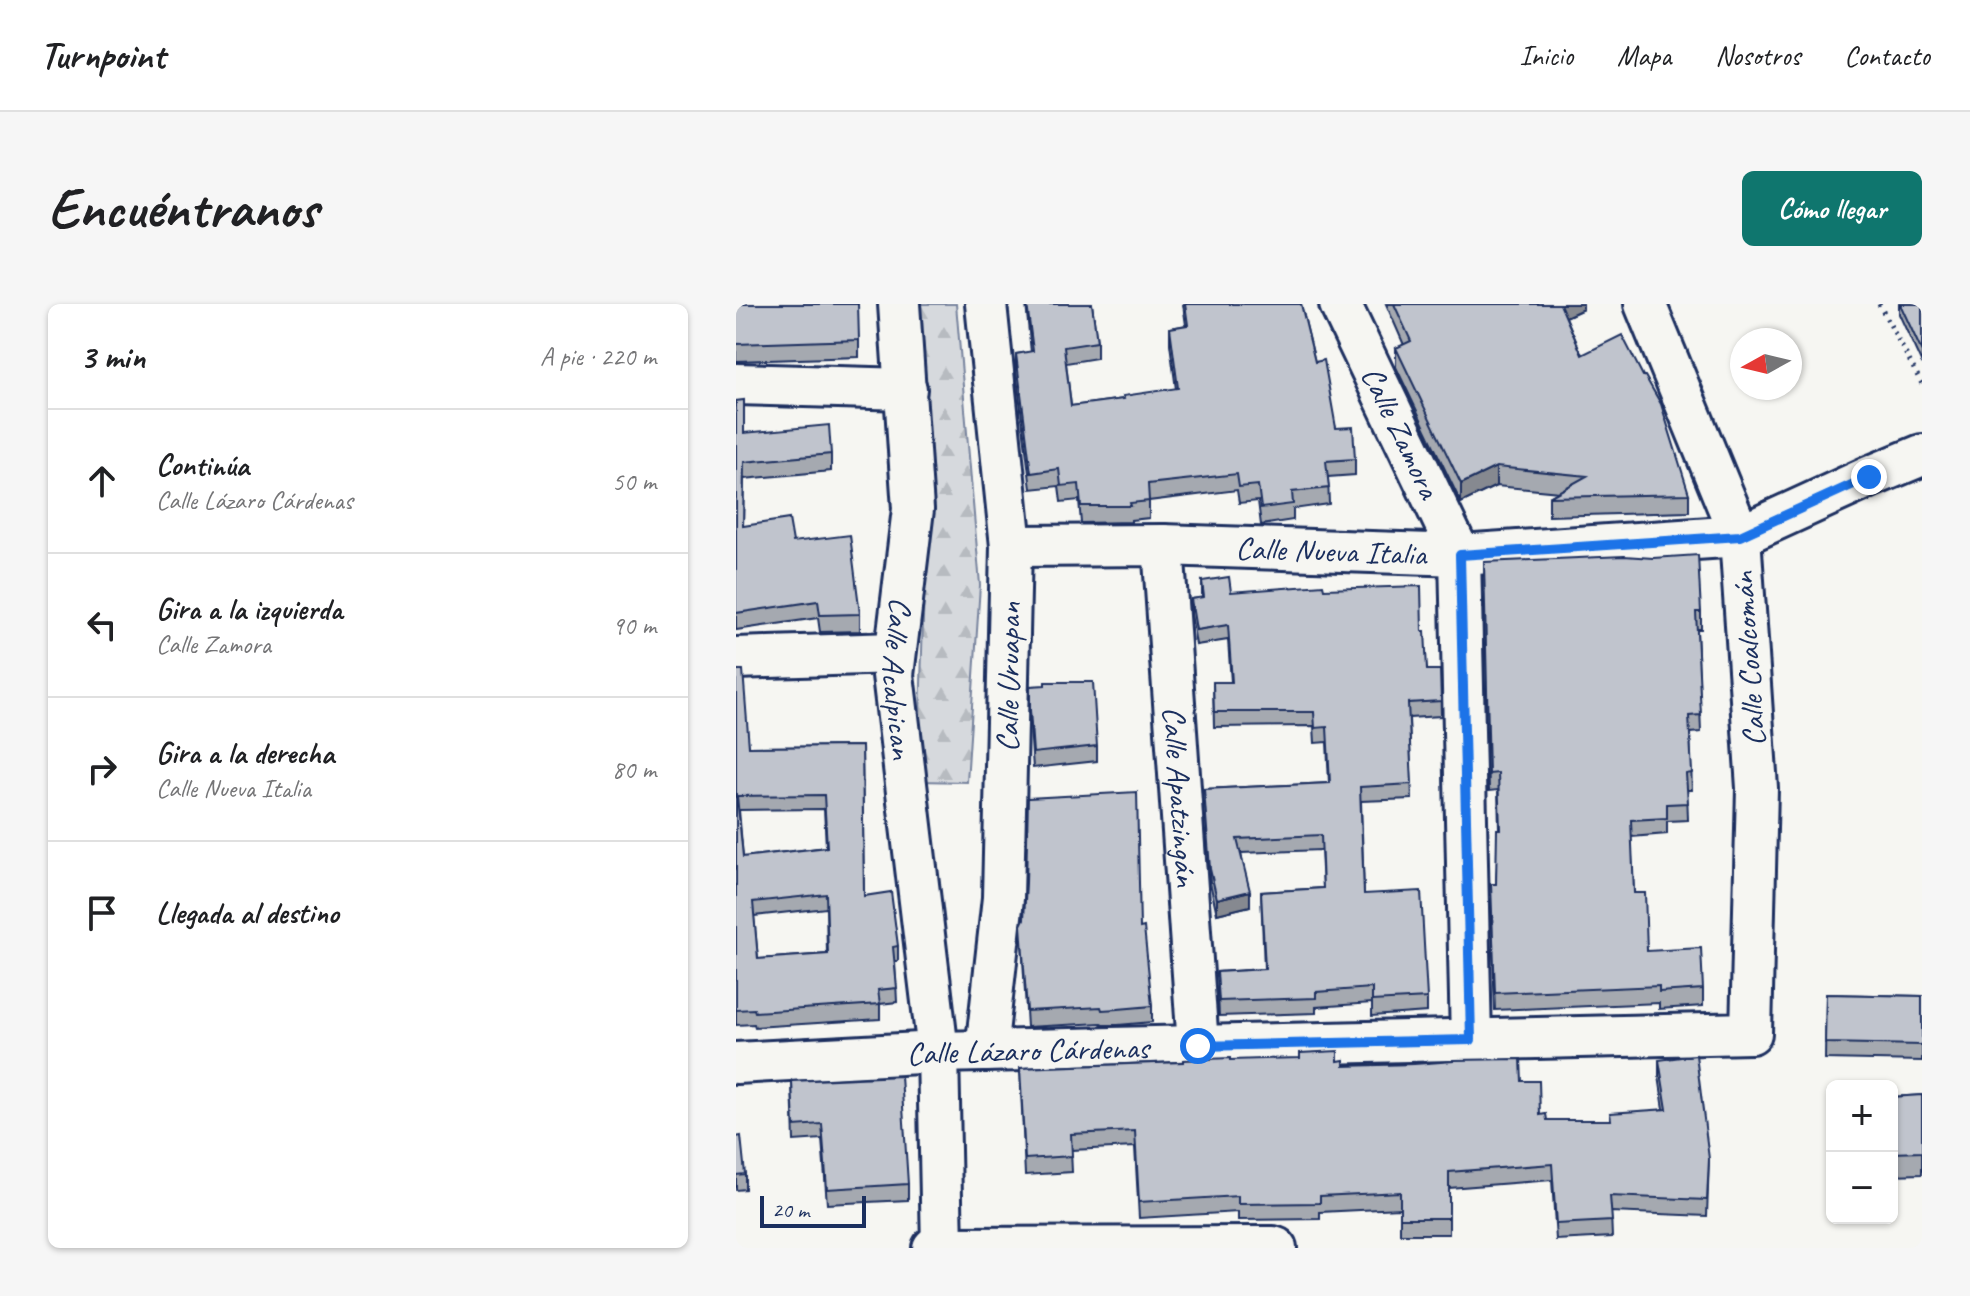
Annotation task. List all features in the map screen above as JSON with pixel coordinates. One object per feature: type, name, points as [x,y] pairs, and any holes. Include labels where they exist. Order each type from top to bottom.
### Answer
[{"type":"street","name":"Calle Acalpican","points":[[899,304],[913,509],[893,675],[938,1052]]},
{"type":"street","name":"Calle Uruapan","points":[[986,304],[1011,546],[1003,898],[986,1051]]},
{"type":"street","name":"Calle Zamora","points":[[1340,304],[1460,555],[1471,1040]]},
{"type":"street","name":"Calle Coalcomán","points":[[1654,307],[1740,536],[1757,788],[1751,1033]]},
{"type":"street","points":[[736,384],[906,389]]},
{"type":"street","name":"Calle Nueva Italia","points":[[1011,546],[1163,545],[1460,555],[1740,536],[1922,455]]},
{"type":"street","name":"Calle Apatzingán","points":[[1163,545],[1198,1046]]},
{"type":"street","points":[[736,658],[895,653]]},
{"type":"street","name":"Calle Lázaro Cárdenas","points":[[736,1063],[938,1052],[1751,1033]]},
{"type":"street","points":[[938,1052],[942,1248]]},
{"type":"street","points":[[933,1248],[1276,1248]]},
{"type":"path","points":[[1879,304],[1922,384]]},
{"type":"green space","points":[[909,304],[956,304],[980,585],[967,782],[918,781],[924,587]]},
{"type":"building","points":[[736,304],[858,304],[859,340],[736,344]]},
{"type":"building","points":[[1027,304],[1092,304],[1097,342],[1064,347],[1071,406],[1178,388],[1170,328],[1188,325],[1185,304],[1301,304],[1315,362],[1324,360],[1336,428],[1353,427],[1355,459],[1326,461],[1329,488],[1292,492],[1293,504],[1261,508],[1258,485],[1239,487],[1237,474],[1148,484],[1149,501],[1130,503],[1131,506],[1081,506],[1079,484],[1061,486],[1059,469],[1031,473],[1016,354],[1033,351]]},
{"type":"building","points":[[1394,304],[1560,304],[1582,355],[1622,335],[1661,404],[1689,494],[1549,497],[1587,476],[1496,467],[1461,484],[1396,348],[1411,341]]},
{"type":"building","points":[[1900,304],[1922,304],[1922,352]]},
{"type":"building","points":[[744,400],[744,433],[829,425],[831,454],[744,462],[743,526],[789,519],[793,542],[850,535],[860,614],[820,615],[818,601],[736,613],[736,401]]},
{"type":"building","points":[[1698,555],[1701,612],[1696,612],[1701,715],[1689,716],[1692,773],[1686,774],[1688,803],[1667,804],[1667,818],[1631,820],[1634,893],[1645,893],[1647,951],[1701,948],[1703,989],[1659,992],[1659,986],[1495,993],[1491,884],[1496,884],[1497,829],[1500,829],[1498,773],[1489,774],[1484,562]]},
{"type":"building","points":[[1229,577],[1231,592],[1323,585],[1324,589],[1421,586],[1427,670],[1440,670],[1441,701],[1408,703],[1412,784],[1360,787],[1364,894],[1421,891],[1427,998],[1372,1001],[1372,988],[1316,992],[1316,998],[1219,1001],[1217,972],[1265,969],[1261,892],[1323,888],[1321,835],[1237,839],[1250,891],[1217,899],[1210,869],[1204,789],[1330,783],[1327,727],[1315,728],[1314,712],[1214,712],[1213,682],[1232,682],[1228,625],[1196,630],[1191,599],[1204,597],[1202,581]]},
{"type":"building","points":[[736,670],[743,670],[749,747],[862,746],[864,896],[891,892],[898,946],[893,947],[897,988],[878,990],[880,1004],[755,1012],[754,1009],[736,1010]],"holes":[[[824,795],[827,847],[743,857],[737,796]],[[826,894],[828,954],[758,959],[753,902]]]},
{"type":"building","points":[[1045,682],[1093,682],[1097,746],[1033,753],[1030,686],[1045,685]]},
{"type":"building","points":[[1137,792],[1140,928],[1144,927],[1152,1006],[1027,1011],[1021,925],[1026,883],[1028,798]]},
{"type":"building","points":[[1826,994],[1922,996],[1922,1045],[1825,1043]]},
{"type":"building","points":[[1338,1051],[1338,1061],[1344,1060],[1344,1066],[1521,1059],[1522,1081],[1539,1081],[1540,1115],[1546,1114],[1547,1120],[1611,1120],[1610,1113],[1667,1109],[1659,1060],[1696,1055],[1709,1159],[1707,1200],[1610,1196],[1612,1221],[1556,1224],[1552,1164],[1449,1172],[1449,1218],[1400,1218],[1400,1192],[1320,1196],[1320,1203],[1238,1204],[1238,1196],[1139,1202],[1135,1131],[1071,1134],[1072,1156],[1025,1159],[1020,1068],[1230,1058],[1300,1058],[1300,1053]]},
{"type":"building","points":[[901,1076],[908,1184],[827,1189],[822,1124],[794,1126],[792,1081]]},
{"type":"building","points":[[1922,1095],[1922,1152],[1898,1153],[1898,1097]]},
{"type":"building","points":[[741,1136],[745,1174],[736,1175],[736,1137]]},
{"type":"route","points":[[1198,1046],[1471,1040],[1460,555],[1740,536],[1869,477]]}]
